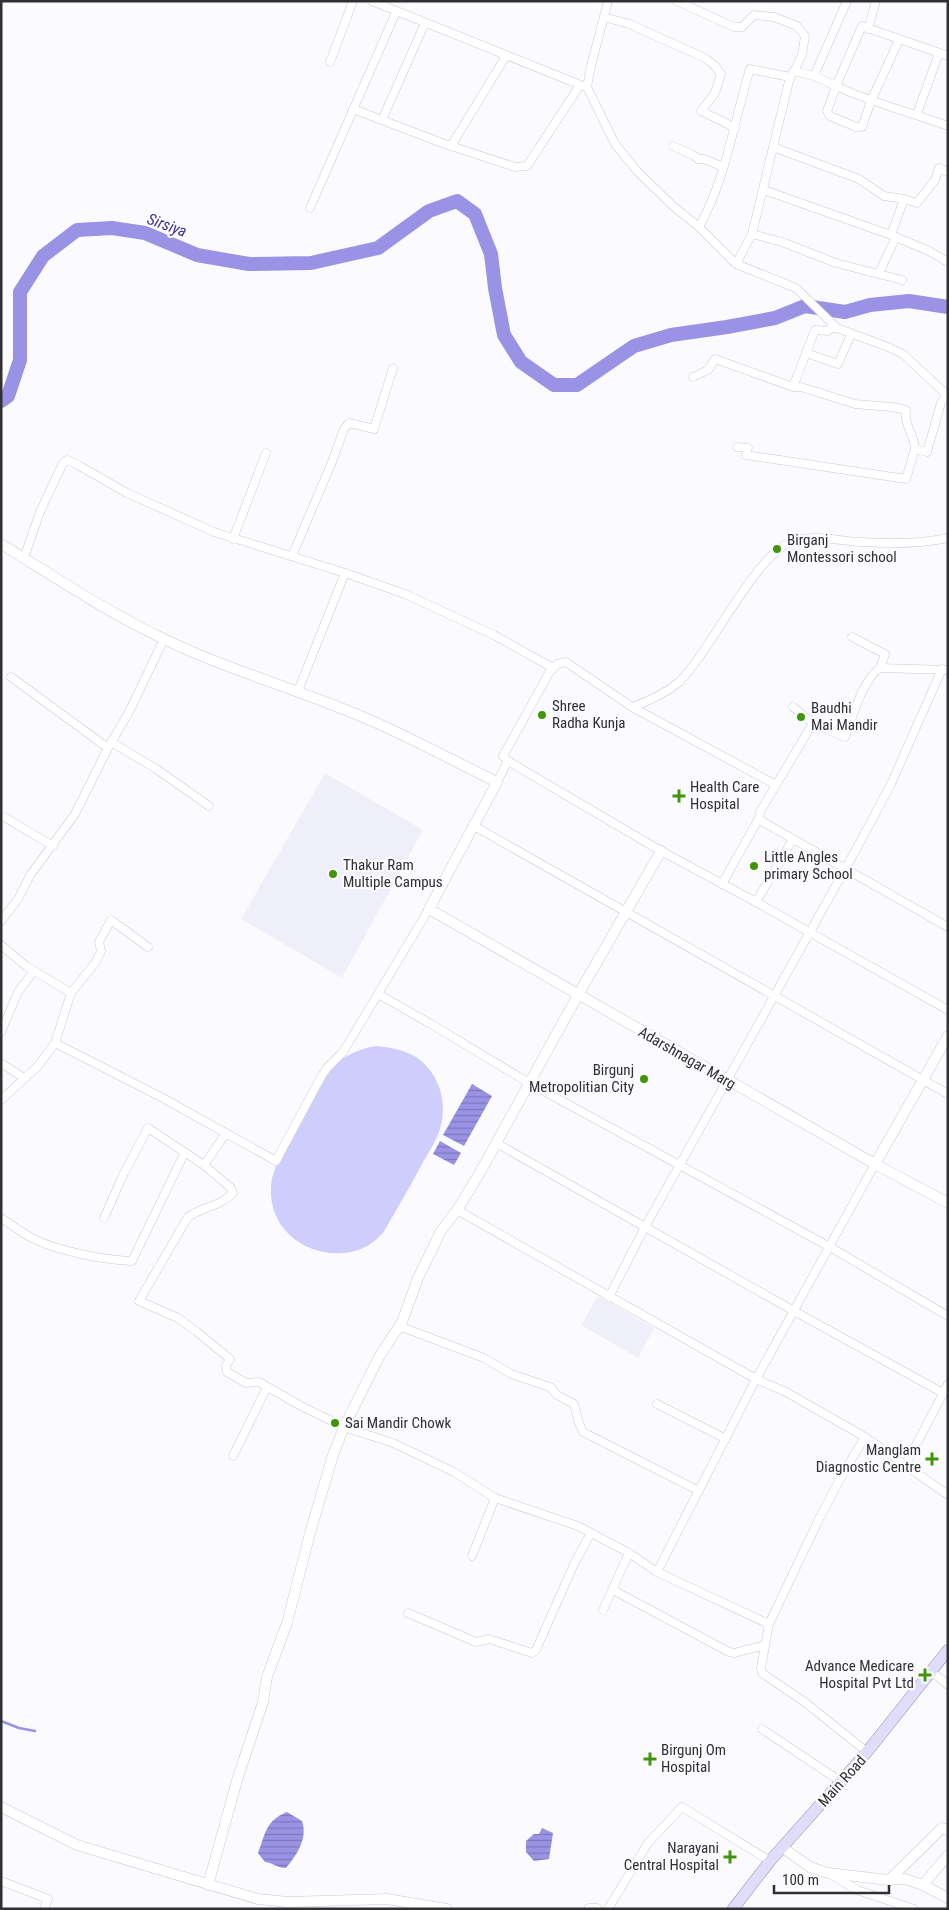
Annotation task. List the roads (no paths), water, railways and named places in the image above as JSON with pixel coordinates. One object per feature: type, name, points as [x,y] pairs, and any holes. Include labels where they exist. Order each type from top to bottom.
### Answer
[{"type":"main road","name":"Main Road","points":[[733,1909],[770,1861],[867,1752],[948,1650]]},
{"type":"street","points":[[330,62],[353,1]]},
{"type":"street","points":[[372,1],[425,24],[583,86],[615,144],[637,171],[673,206],[699,227],[736,264],[796,288],[834,327],[903,354],[947,396],[941,403],[926,452],[915,449]]},
{"type":"street","points":[[353,109],[450,146],[515,167],[527,166],[583,86],[608,1]]},
{"type":"street","points":[[677,1],[734,27],[742,27],[754,15],[774,17],[797,26],[805,36],[802,55],[792,74],[752,234],[736,264]]},
{"type":"street","points":[[814,76],[847,1]]},
{"type":"street","points":[[868,29],[876,1]]},
{"type":"street","points":[[310,208],[396,12]]},
{"type":"street","points":[[604,17],[629,24],[705,58],[715,66],[721,74],[715,93],[701,111],[730,124],[734,128]]},
{"type":"street","points":[[382,120],[425,24]]},
{"type":"street","points":[[899,40],[871,101],[862,126],[844,123],[830,116],[827,111],[862,26],[948,56]]},
{"type":"street","points":[[917,114],[939,53]]},
{"type":"street","points":[[450,146],[506,56]]},
{"type":"street","points":[[699,227],[711,207],[750,69],[814,76],[871,101],[917,114],[948,126]]},
{"type":"street","points":[[674,146],[698,159],[704,159],[723,167]]},
{"type":"street","points":[[773,147],[859,179],[884,196],[917,203],[935,180],[939,168],[948,172]]},
{"type":"street","points":[[764,190],[893,236],[929,251],[948,262]]},
{"type":"street","points":[[879,274],[904,199]]},
{"type":"street","points":[[752,234],[782,242],[836,263],[902,280]]},
{"type":"street","points":[[793,386],[815,330],[828,331],[834,327]]},
{"type":"street","points":[[806,353],[838,364],[851,334]]},
{"type":"street","points":[[693,377],[708,370],[715,359],[793,386],[855,404],[906,410],[905,420],[915,442],[915,449],[906,480],[746,455],[748,448],[737,447]]},
{"type":"street","points":[[292,556],[344,429],[349,423],[374,429],[393,368]]},
{"type":"street","points":[[233,539],[266,453]]},
{"type":"street","points":[[24,558],[40,512],[63,463],[67,460],[154,506],[190,522],[233,539],[292,556],[405,594],[494,635],[553,668]]},
{"type":"street","points":[[632,707],[654,699],[678,682],[694,665],[748,585],[770,558],[784,545],[796,540],[827,539],[860,542],[926,543],[948,538]]},
{"type":"street","points":[[1,544],[83,596],[164,639],[214,662],[298,691],[378,724],[497,782]]},
{"type":"street","points":[[298,691],[345,574]]},
{"type":"street","points":[[852,637],[885,654],[880,668]]},
{"type":"street","points":[[1,921],[75,814],[130,710],[164,639]]},
{"type":"street","points":[[776,785],[632,707],[566,662],[557,664],[549,672],[503,756],[508,761],[661,851],[948,1010]]},
{"type":"street","points":[[609,1297],[679,1164],[810,933],[891,784],[945,669],[880,668],[874,672],[864,690],[845,737],[813,723],[793,707]]},
{"type":"street","points":[[11,677],[110,745],[155,768],[209,806]]},
{"type":"street","points":[[722,884],[759,818],[760,812],[813,723]]},
{"type":"street","points":[[55,1043],[276,1161],[321,1077],[343,1052],[429,910],[508,761]]},
{"type":"street","points":[[1,815],[53,846]]},
{"type":"street","points":[[759,818],[948,927]]},
{"type":"street","points":[[474,826],[948,1094]]},
{"type":"street","points":[[756,902],[793,838]]},
{"type":"street","points":[[208,1885],[263,1698],[267,1677],[288,1623],[310,1533],[333,1455],[344,1427],[379,1356],[399,1326],[418,1278],[441,1231],[457,1210],[496,1143],[661,851]]},
{"type":"street","name":"Adarshnagar Marg","points":[[429,910],[875,1164],[948,1203]]},
{"type":"street","points":[[1,1100],[38,1066],[55,1043],[71,993],[96,962],[101,951],[99,942],[111,920],[148,947]]},
{"type":"street","points":[[1,945],[34,971],[71,993]]},
{"type":"street","points":[[1,1032],[18,992],[34,971]]},
{"type":"street","points":[[378,994],[529,1083],[830,1247],[948,1316]]},
{"type":"street","points":[[657,1572],[756,1380],[948,1036]]},
{"type":"street","points":[[1,1063],[24,1078]]},
{"type":"street","points":[[104,1218],[124,1173],[148,1128],[204,1165],[231,1188],[233,1193],[220,1203],[197,1210],[188,1217],[139,1301],[178,1318],[197,1332],[230,1359],[226,1366],[227,1372],[246,1383],[259,1382],[344,1427],[393,1443],[454,1472],[495,1498],[570,1523],[628,1553],[657,1572],[770,1624]]},
{"type":"street","points":[[204,1165],[226,1133]]},
{"type":"street","points":[[496,1143],[943,1393]]},
{"type":"street","points":[[1,1218],[36,1240],[65,1249],[117,1260],[132,1261],[185,1152]]},
{"type":"street","points":[[457,1210],[756,1380],[786,1392],[865,1436],[948,1495]]},
{"type":"street","points":[[399,1326],[484,1358],[511,1374],[550,1387],[557,1395],[574,1404],[583,1432],[699,1491]]},
{"type":"street","points":[[906,1464],[948,1384]]},
{"type":"street","points":[[233,1456],[268,1387]]},
{"type":"street","points":[[657,1404],[726,1439]]},
{"type":"street","points":[[865,1436],[820,1517],[770,1624],[765,1644],[762,1673],[806,1703],[867,1752]]},
{"type":"street","points":[[472,1556],[495,1498]]},
{"type":"street","points":[[408,1612],[476,1642],[488,1640],[532,1653],[536,1650],[575,1562],[591,1533]]},
{"type":"street","points":[[603,1610],[628,1553]]},
{"type":"street","points":[[613,1590],[729,1652],[734,1653],[765,1644]]},
{"type":"street","points":[[931,1671],[948,1685]]},
{"type":"street","points":[[762,1729],[840,1781]]},
{"type":"street","points":[[1,1807],[77,1845],[258,1899],[272,1905],[329,1905],[387,1899],[410,1906],[447,1909]]},
{"type":"street","points":[[608,1909],[648,1843],[682,1807],[770,1861]]},
{"type":"street","points":[[889,1880],[942,1828],[948,1830]]},
{"type":"street","points":[[783,1848],[810,1867],[828,1873],[889,1880],[904,1879],[923,1885],[948,1898]]},
{"type":"street","points":[[923,1885],[948,1855]]},
{"type":"street","points":[[828,1873],[857,1890],[914,1909]]},
{"type":"street","points":[[1,1881],[48,1899],[44,1909]]},
{"type":"street","points":[[589,1909],[597,1909]]},
{"type":"waterway","name":"Sirsiya","points":[[1,401],[8,396],[20,360],[20,292],[43,256],[77,230],[112,228],[145,233],[197,255],[249,264],[311,263],[378,248],[429,211],[457,201],[475,214],[491,254],[504,335],[521,362],[554,385],[577,385],[634,346],[671,335],[775,318],[805,306],[845,312],[870,305],[909,301],[948,307]]},
{"type":"waterway","points":[[1,1721],[19,1728],[35,1731]]},
{"type":"place","name":"Birganj Montessori school","points":[[777,549]]},
{"type":"place","name":"Shree Radha Kunja","points":[[542,715]]},
{"type":"place","name":"Baudhi Mai Mandir","points":[[801,717]]},
{"type":"place","name":"Health Care Hospital","points":[[679,796]]},
{"type":"place","name":"Little Angles primary School","points":[[754,866]]},
{"type":"place","name":"Thakur Ram Multiple Campus","points":[[333,874]]},
{"type":"place","name":"Birgunj Metropolitian City","points":[[644,1079]]},
{"type":"place","name":"Sai Mandir Chowk","points":[[335,1423]]},
{"type":"place","name":"Manglam Diagnostic Centre","points":[[932,1459]]},
{"type":"place","name":"Advance Medicare Hospital Pvt Ltd","points":[[925,1675]]},
{"type":"place","name":"Birgunj Om Hospital","points":[[650,1759]]},
{"type":"place","name":"Narayani Central Hospital","points":[[730,1857]]}]
